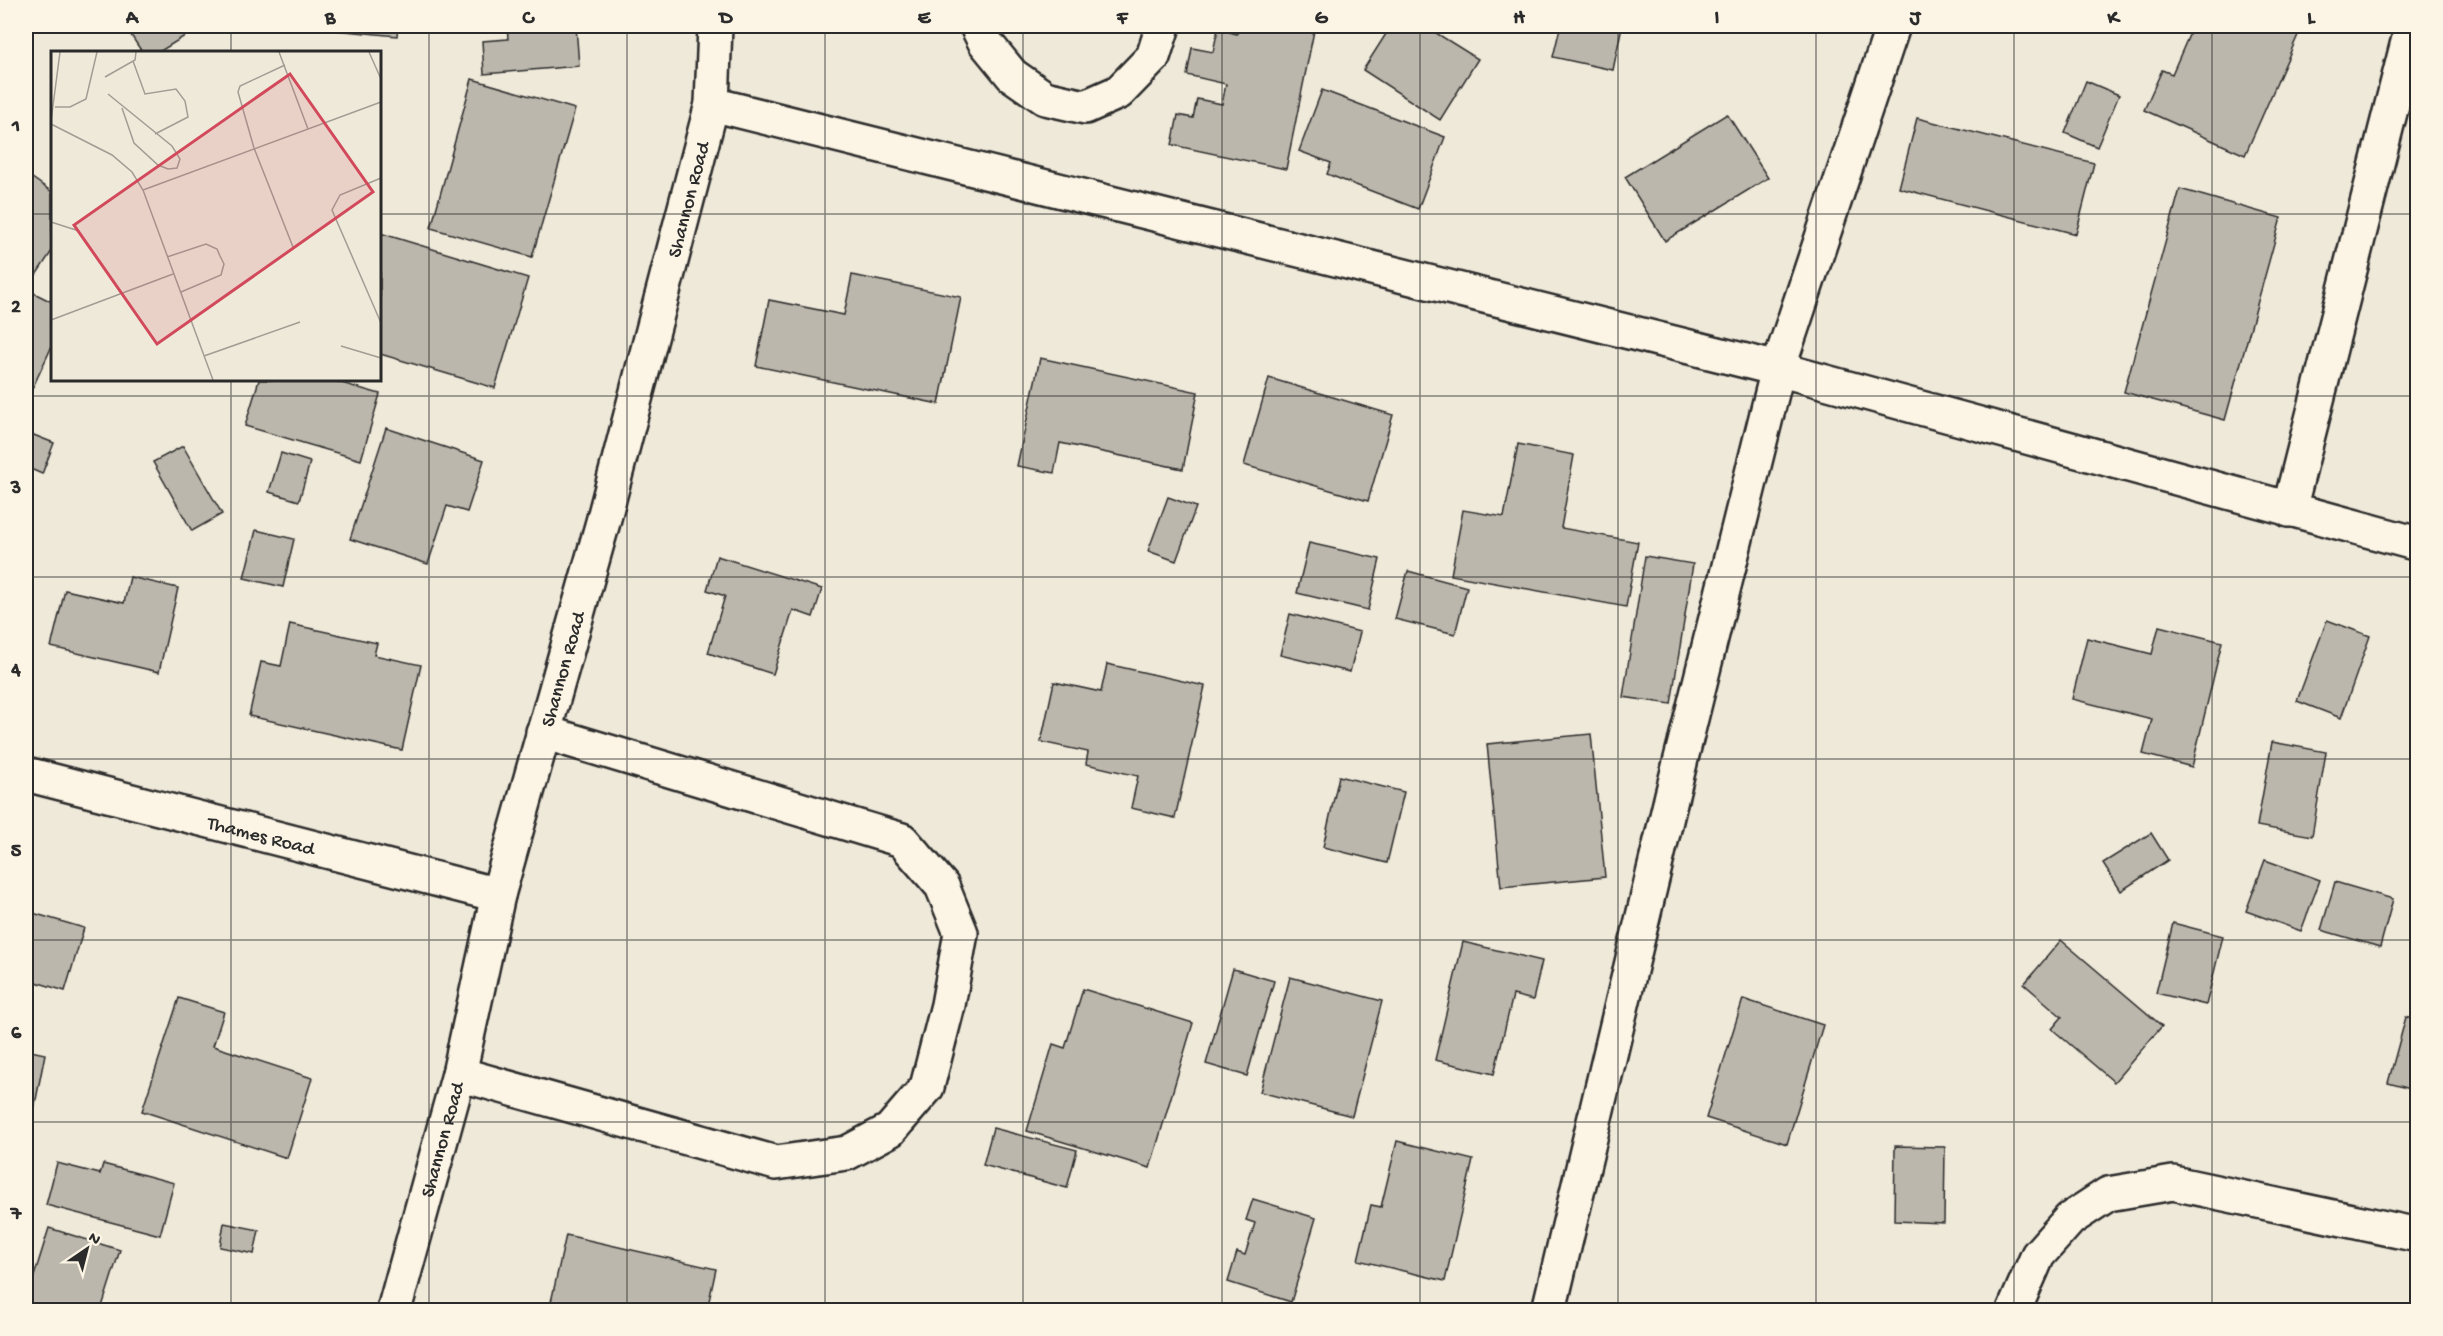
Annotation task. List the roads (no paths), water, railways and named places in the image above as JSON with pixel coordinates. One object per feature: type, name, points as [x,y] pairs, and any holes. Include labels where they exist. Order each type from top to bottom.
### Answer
[{"type":"street","name":"Shannon Road","points":[[394,1311],[459,1074],[498,895],[603,522],[712,104],[715,26]]},
{"type":"street","points":[[977,26],[985,42],[1012,75],[1045,98],[1085,107],[1119,92],[1153,57],[1163,26]]},
{"type":"street","points":[[1549,1311],[1672,795],[1778,369],[1893,26]]},
{"type":"street","points":[[2289,510],[2412,26]]},
{"type":"street","points":[[712,104],[1778,369],[2418,544]]},
{"type":"street","points":[[459,1074],[776,1163],[847,1153],[890,1130],[927,1088],[943,1026],[961,933],[942,886],[902,840],[543,732]]},
{"type":"street","name":"Thames Road","points":[[26,774],[498,895]]},
{"type":"street","points":[[2014,1311],[2038,1255],[2070,1219],[2108,1194],[2173,1183],[2418,1235]]}]
